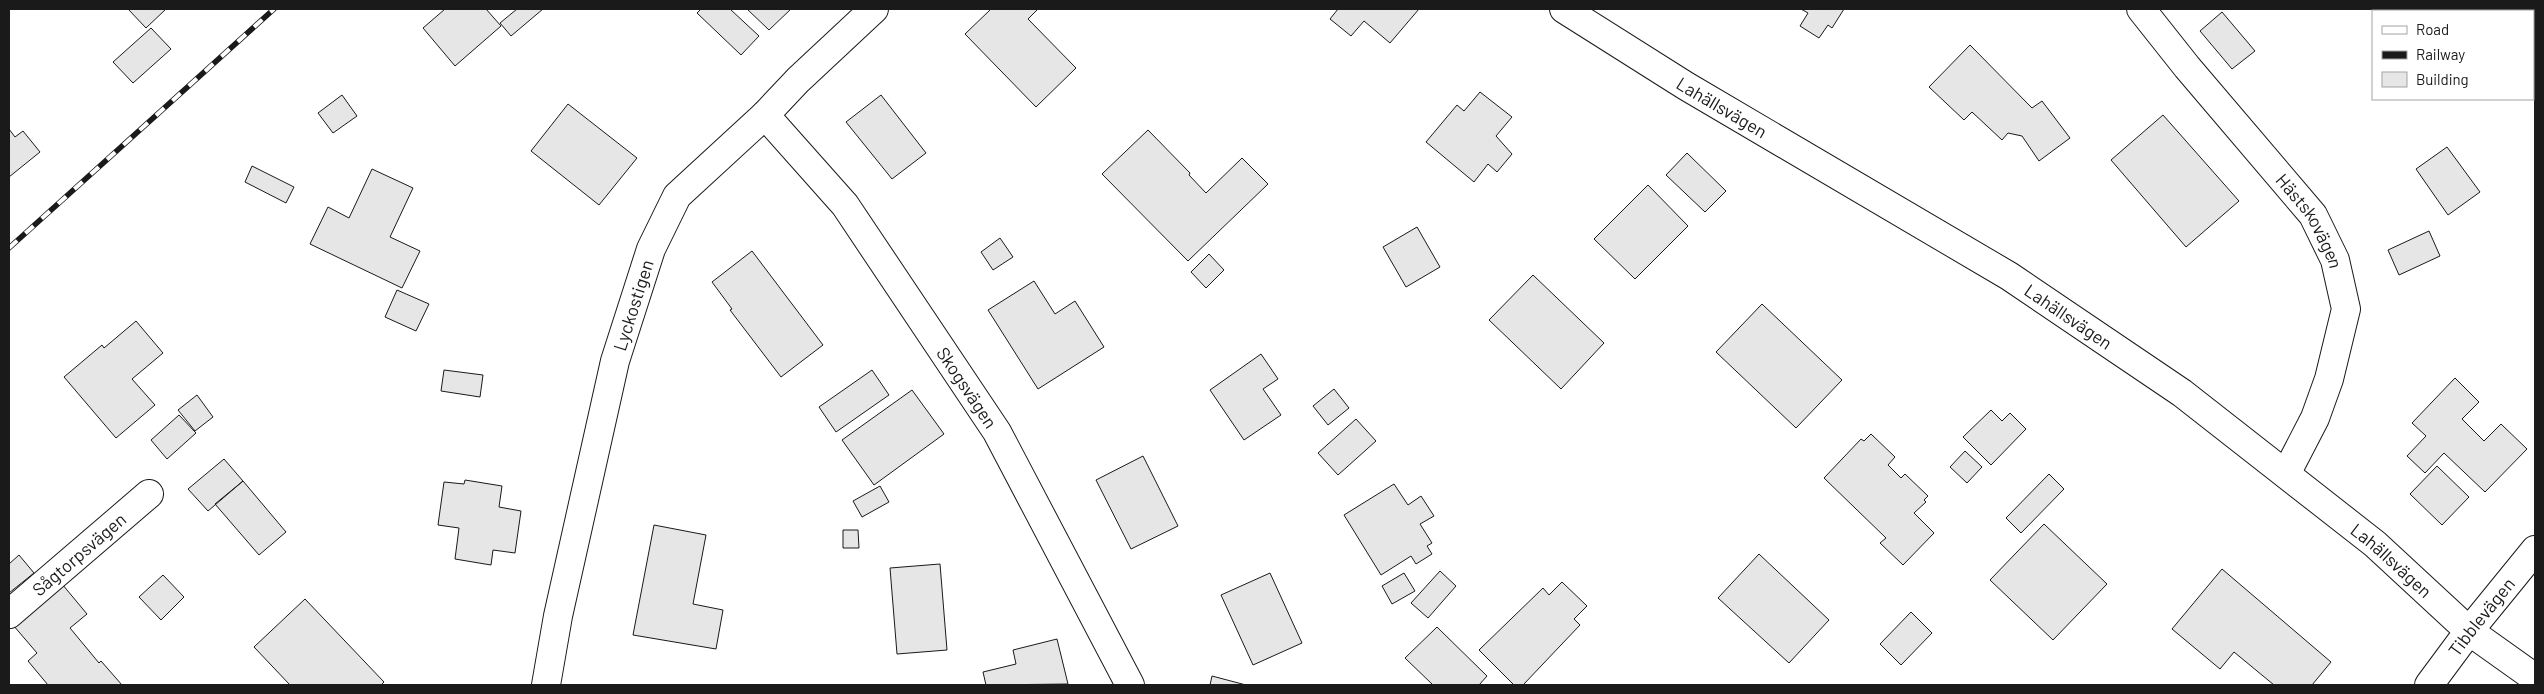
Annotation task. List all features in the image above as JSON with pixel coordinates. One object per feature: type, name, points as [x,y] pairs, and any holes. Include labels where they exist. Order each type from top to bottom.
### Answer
[{"type":"street","name":"Lyckostigen","points":[[546,685],[558,616],[615,361],[651,249],[677,196],[765,115],[798,80],[874,9]]},
{"type":"street","name":"Lahällsvägen","points":[[1564,9],[1686,86],[2009,276],[2182,393],[2374,544],[2468,631],[2535,678]]},
{"type":"street","name":"Hästskovägen","points":[[2141,9],[2187,67],[2313,215],[2335,260],[2346,309],[2330,380],[2315,418],[2286,474]]},
{"type":"street","name":"Skogsvägen","points":[[765,115],[845,205],[997,432],[1130,685]]},
{"type":"street","name":"Sågtorpsvägen","points":[[9,614],[149,494]]},
{"type":"street","name":"Tibblevägen","points":[[2429,685],[2468,631],[2535,550]]},
{"type":"building","points":[[128,9],[166,9],[146,28]]},
{"type":"building","points":[[445,9],[486,9],[501,26],[455,66],[423,28]]},
{"type":"building","points":[[517,9],[543,9],[511,36],[500,23]]},
{"type":"building","points":[[701,9],[730,9],[759,36],[741,55],[697,13]]},
{"type":"building","points":[[747,9],[791,9],[769,30]]},
{"type":"building","points":[[991,9],[1038,9],[1028,19],[1076,68],[1036,107],[965,34]]},
{"type":"building","points":[[1338,9],[1419,9],[1390,43],[1364,21],[1351,36],[1330,19]]},
{"type":"building","points":[[1801,9],[1844,9],[1832,28],[1828,25],[1819,38],[1800,26],[1808,13]]},
{"type":"building","points":[[2222,12],[2255,51],[2232,69],[2200,31]]},
{"type":"building","points":[[151,28],[171,49],[133,83],[113,62]]},
{"type":"building","points":[[1970,45],[2032,108],[2042,101],[2070,138],[2039,161],[2022,136],[2008,133],[2002,140],[1972,112],[1964,120],[1929,87]]},
{"type":"building","points":[[1480,92],[1512,117],[1496,136],[1512,154],[1497,172],[1488,164],[1474,182],[1426,142],[1457,105],[1464,111]]},
{"type":"building","points":[[342,95],[357,116],[333,133],[318,113]]},
{"type":"building","points":[[881,95],[926,153],[892,179],[846,122]]},
{"type":"building","points":[[568,104],[637,158],[599,205],[531,151]]},
{"type":"building","points":[[2163,115],[2239,201],[2186,247],[2111,160]]},
{"type":"building","points":[[9,129],[15,137],[23,131],[40,152],[9,177]]},
{"type":"building","points":[[1148,130],[1190,173],[1189,175],[1206,193],[1242,158],[1268,184],[1188,261],[1102,174]]},
{"type":"building","points":[[2447,147],[2480,192],[2448,215],[2416,169]]},
{"type":"building","points":[[1687,153],[1726,191],[1705,212],[1666,175]]},
{"type":"building","points":[[252,166],[294,187],[286,203],[245,182]]},
{"type":"building","points":[[372,169],[413,188],[390,237],[420,251],[402,288],[310,244],[328,207],[349,218]]},
{"type":"building","points":[[1648,185],[1688,226],[1635,279],[1594,239]]},
{"type":"building","points":[[1417,227],[1440,267],[1406,287],[1383,247]]},
{"type":"building","points":[[2429,231],[2440,256],[2399,275],[2388,250]]},
{"type":"building","points":[[1000,238],[1013,257],[993,270],[981,252]]},
{"type":"building","points":[[752,251],[823,345],[781,377],[730,310],[732,309],[712,282]]},
{"type":"building","points":[[1209,254],[1224,270],[1206,288],[1191,272]]},
{"type":"building","points":[[1533,275],[1604,343],[1561,389],[1489,320]]},
{"type":"building","points":[[1034,281],[1055,314],[1075,301],[1104,347],[1038,389],[988,310]]},
{"type":"building","points":[[397,290],[429,304],[416,331],[385,317]]},
{"type":"building","points":[[1762,304],[1842,380],[1796,428],[1716,352]]},
{"type":"building","points":[[136,321],[163,353],[132,379],[155,405],[116,438],[64,377],[102,345],[104,348]]},
{"type":"building","points":[[1261,354],[1278,379],[1263,389],[1281,415],[1244,440],[1210,390]]},
{"type":"building","points":[[444,370],[483,375],[480,397],[441,391]]},
{"type":"building","points":[[872,370],[889,395],[836,432],[819,407]]},
{"type":"building","points":[[2455,378],[2479,402],[2462,419],[2484,441],[2501,424],[2527,449],[2485,492],[2444,453],[2425,473],[2407,456],[2426,436],[2412,423]]},
{"type":"building","points":[[1334,389],[1349,408],[1328,425],[1313,406]]},
{"type":"building","points":[[912,390],[944,434],[874,485],[842,440]]},
{"type":"building","points":[[197,395],[213,417],[195,431],[178,410]]},
{"type":"building","points":[[1991,410],[2002,421],[2010,413],[2026,429],[1991,465],[1963,437]]},
{"type":"building","points":[[179,415],[196,433],[167,459],[151,440]]},
{"type":"building","points":[[1356,419],[1376,441],[1338,475],[1318,453]]},
{"type":"building","points":[[1871,434],[1895,457],[1888,465],[1901,478],[1905,474],[1928,496],[1924,500],[1926,502],[1914,513],[1934,533],[1903,565],[1880,543],[1886,538],[1824,478],[1861,439],[1864,441]]},
{"type":"building","points":[[1965,451],[1982,467],[1967,483],[1950,467]]},
{"type":"building","points":[[1143,456],[1178,526],[1131,549],[1096,480]]},
{"type":"building","points":[[224,459],[243,481],[208,511],[188,489]]},
{"type":"building","points":[[2437,466],[2469,497],[2442,525],[2410,494]]},
{"type":"building","points":[[2049,474],[2064,489],[2021,533],[2006,518]]},
{"type":"building","points":[[465,480],[502,486],[499,507],[521,511],[515,553],[493,550],[491,565],[455,559],[459,528],[438,525],[444,482],[464,484]]},
{"type":"building","points":[[243,481],[286,532],[259,555],[215,504]]},
{"type":"building","points":[[1394,484],[1408,505],[1421,496],[1434,516],[1420,524],[1432,543],[1427,546],[1432,554],[1416,564],[1411,556],[1381,575],[1344,515]]},
{"type":"building","points":[[880,486],[889,502],[862,517],[853,501]]},
{"type":"building","points":[[2044,524],[2107,584],[2053,640],[1990,580]]},
{"type":"building","points":[[654,525],[706,535],[693,604],[723,610],[716,649],[633,635]]},
{"type":"building","points":[[843,530],[858,530],[859,548],[843,548]]},
{"type":"building","points":[[1759,554],[1829,620],[1789,663],[1718,598]]},
{"type":"building","points":[[19,555],[34,573],[9,593],[9,564]]},
{"type":"building","points":[[940,564],[947,650],[897,654],[890,568]]},
{"type":"building","points":[[2222,569],[2331,662],[2312,685],[2274,685],[2234,652],[2220,669],[2172,629]]},
{"type":"building","points":[[1440,571],[1456,586],[1428,618],[1411,603]]},
{"type":"building","points":[[1270,573],[1302,643],[1253,665],[1221,595]]},
{"type":"building","points":[[1404,573],[1415,591],[1392,604],[1382,586]]},
{"type":"building","points":[[163,575],[184,597],[161,620],[139,597]]},
{"type":"building","points":[[1562,582],[1587,606],[1574,619],[1580,625],[1523,685],[1514,685],[1479,650],[1543,588],[1549,595]]},
{"type":"building","points":[[62,584],[87,614],[70,628],[99,663],[101,661],[122,685],[48,685],[28,661],[37,653],[13,625]]},
{"type":"building","points":[[305,599],[384,682],[381,685],[290,685],[254,647]]},
{"type":"building","points":[[1911,612],[1932,633],[1901,665],[1880,644]]},
{"type":"building","points":[[1437,627],[1487,676],[1479,685],[1433,685],[1405,658]]},
{"type":"building","points":[[1057,639],[1068,684],[986,685],[983,672],[1016,664],[1013,650]]},
{"type":"building","points":[[1212,676],[1246,685],[1210,685]]},
{"type":"railway","points":[[9,248],[274,9]]}]
